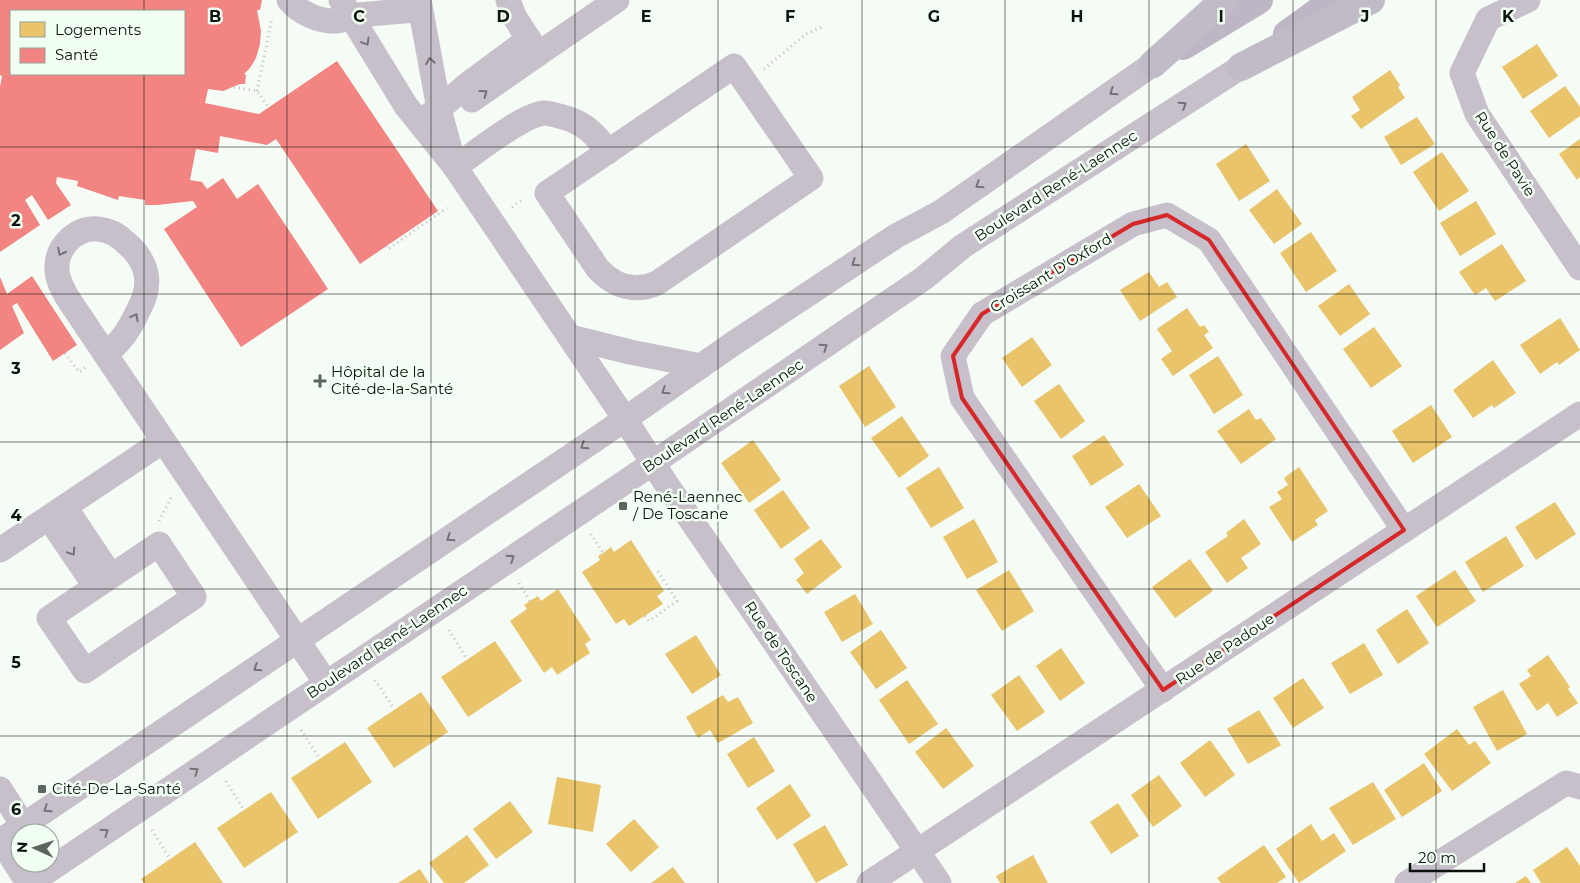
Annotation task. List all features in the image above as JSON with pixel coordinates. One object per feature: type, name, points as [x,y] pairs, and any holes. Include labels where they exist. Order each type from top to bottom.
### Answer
[{"type":"highway","points":[[1153,64],[1224,0]]},
{"type":"highway","points":[[1241,67],[1370,0]]},
{"type":"main road","points":[[1153,64],[1259,0]]},
{"type":"main road","points":[[1241,67],[1334,0]]},
{"type":"street","points":[[508,0],[514,16],[533,46]]},
{"type":"street","points":[[418,122],[439,109],[468,84],[617,0]]},
{"type":"street","name":"Rue de Pavie","points":[[1528,0],[1488,19],[1462,72],[1477,114],[1580,268]]},
{"type":"street","points":[[346,8],[420,5],[439,109],[455,167]]},
{"type":"street","points":[[281,6],[300,10],[318,18],[336,21],[346,8]]},
{"type":"street","points":[[346,8],[406,106],[455,167]]},
{"type":"street","points":[[35,823],[701,366],[896,236],[941,212],[1153,64]]},
{"type":"street","points":[[734,66],[811,178],[657,283],[638,289],[624,286],[602,273],[547,193],[600,157],[734,66]]},
{"type":"street","name":"Boulevard René-Laennec","points":[[60,859],[653,463],[924,278],[964,246],[1241,67]]},
{"type":"street","points":[[455,167],[519,122],[577,140],[600,157]]},
{"type":"street","name":"Rue de Toscane","points":[[455,167],[653,463],[939,883]]},
{"type":"street","name":"Croissant D'Oxford","points":[[1163,690],[962,398],[953,356],[982,314],[1133,224],[1166,215],[1209,240],[1404,530]]},
{"type":"street","points":[[105,354],[118,345],[136,317],[145,297],[147,279],[141,259],[119,236],[105,230],[91,229],[77,233],[70,238],[57,260],[58,279],[67,297],[105,354],[164,441],[326,683]]},
{"type":"street","points":[[570,337],[630,352],[701,366]]},
{"type":"street","name":"Rue de Padoue","points":[[869,883],[1580,414]]},
{"type":"street","points":[[0,550],[164,441]]},
{"type":"street","points":[[57,512],[103,581]]},
{"type":"street","points":[[158,544],[194,597],[85,671],[49,618],[158,544]]},
{"type":"street","points":[[1407,883],[1566,783],[1580,787]]},
{"type":"street","points":[[0,789],[22,823]]},
{"type":"street","points":[[0,840],[29,883]]},
{"type":"street","name":"Boulevard René-Laennec","points":[[29,883],[41,873]]},
{"type":"path","points":[[257,91],[281,6]]},
{"type":"path","points":[[773,61],[806,34],[822,27]]},
{"type":"path","points":[[234,87],[257,91],[268,108]]},
{"type":"path","points":[[386,246],[388,250],[448,208]]},
{"type":"path","points":[[65,353],[72,363]]},
{"type":"path","points":[[158,544],[158,519],[172,495]]},
{"type":"path","points":[[588,530],[603,553]]},
{"type":"path","points":[[645,616],[649,621],[677,601],[656,568]]},
{"type":"path","points":[[516,578],[530,602]]},
{"type":"path","points":[[446,625],[467,659]]},
{"type":"path","points":[[372,675],[394,709]]},
{"type":"path","points":[[298,726],[320,759]]},
{"type":"path","points":[[223,776],[244,810]]},
{"type":"path","points":[[150,826],[170,859]]},
{"type":"highlighted area","points":[[1167,215],[1209,240],[1404,530],[1163,690],[962,398],[953,356],[982,314],[1133,224]]},
{"type":"building: Logements","points":[[1537,44],[1558,76],[1523,99],[1502,67]]},
{"type":"building: Logements","points":[[1390,70],[1400,85],[1398,87],[1405,98],[1361,129],[1351,116],[1360,110],[1352,97]]},
{"type":"building: Logements","points":[[1565,86],[1580,107],[1580,116],[1549,138],[1530,111]]},
{"type":"building: Logements","points":[[1417,117],[1435,144],[1401,165],[1384,137]]},
{"type":"building: Logements","points":[[1580,139],[1580,177],[1577,180],[1559,154]]},
{"type":"building: Logements","points":[[1246,144],[1270,181],[1239,201],[1216,164]]},
{"type":"building: Logements","points":[[1442,152],[1469,191],[1439,211],[1413,172]]},
{"type":"building: Logements","points":[[1277,189],[1302,224],[1274,244],[1249,210]]},
{"type":"building: Logements","points":[[1476,201],[1496,234],[1460,256],[1440,223]]},
{"type":"building: Logements","points":[[1311,232],[1337,271],[1306,292],[1280,253]]},
{"type":"building: Logements","points":[[1502,244],[1526,281],[1495,301],[1486,288],[1475,295],[1459,272]]},
{"type":"building: Logements","points":[[1149,272],[1159,287],[1167,282],[1177,297],[1140,321],[1120,290]]},
{"type":"building: Logements","points":[[1349,284],[1370,314],[1340,336],[1318,306]]},
{"type":"building: Logements","points":[[1187,308],[1200,327],[1204,325],[1209,332],[1204,335],[1213,348],[1173,376],[1161,359],[1172,351],[1157,329]]},
{"type":"building: Logements","points":[[1560,318],[1580,350],[1559,365],[1557,362],[1540,374],[1520,345]]},
{"type":"building: Logements","points":[[1374,327],[1402,366],[1371,388],[1343,349]]},
{"type":"building: Logements","points":[[1032,337],[1052,365],[1022,387],[1002,358]]},
{"type":"building: Logements","points":[[1218,356],[1243,395],[1214,414],[1189,375]]},
{"type":"building: Logements","points":[[1493,360],[1516,393],[1494,408],[1492,405],[1473,418],[1453,390]]},
{"type":"building: Logements","points":[[869,366],[896,407],[865,427],[839,386]]},
{"type":"building: Logements","points":[[1059,384],[1085,421],[1061,439],[1034,401]]},
{"type":"building: Logements","points":[[1431,405],[1452,437],[1413,463],[1392,431]]},
{"type":"building: Logements","points":[[1249,409],[1256,420],[1261,418],[1276,439],[1241,464],[1217,431]]},
{"type":"building: Logements","points":[[902,416],[929,456],[899,478],[871,438]]},
{"type":"building: Logements","points":[[1104,435],[1124,465],[1091,486],[1072,456]]},
{"type":"building: Logements","points":[[753,440],[781,480],[749,503],[721,463]]},
{"type":"building: Logements","points":[[939,467],[964,508],[931,528],[906,488]]},
{"type":"building: Logements","points":[[1299,467],[1328,511],[1315,520],[1318,525],[1292,542],[1269,507],[1282,499],[1277,492],[1288,485],[1284,478]]},
{"type":"building: Logements","points":[[1139,484],[1161,516],[1127,538],[1105,507]]},
{"type":"building: Logements","points":[[783,490],[810,528],[781,549],[754,510]]},
{"type":"building: Logements","points":[[1555,502],[1576,534],[1536,560],[1515,527]]},
{"type":"building: Logements","points":[[974,519],[998,562],[967,579],[943,537]]},
{"type":"building: Logements","points":[[1244,519],[1261,544],[1241,558],[1248,568],[1227,583],[1205,552],[1228,536],[1226,533]]},
{"type":"building: Logements","points":[[1506,536],[1524,566],[1483,592],[1465,562]]},
{"type":"building: Logements","points":[[821,539],[842,567],[807,594],[796,580],[804,573],[794,559]]},
{"type":"building: Logements","points":[[631,540],[664,591],[657,596],[663,604],[629,626],[624,619],[616,624],[582,572],[600,560],[598,556],[611,547],[614,552]]},
{"type":"building: Logements","points":[[1190,559],[1213,591],[1175,618],[1152,587]]},
{"type":"building: Logements","points":[[1009,570],[1034,611],[1002,631],[976,590]]},
{"type":"building: Logements","points":[[1455,570],[1476,601],[1437,627],[1416,596]]},
{"type":"building: Logements","points":[[558,589],[591,640],[585,644],[590,653],[557,675],[552,667],[544,673],[510,621],[527,609],[524,605],[538,596],[541,601]]},
{"type":"building: Logements","points":[[855,594],[873,624],[842,642],[824,612]]},
{"type":"building: Logements","points":[[1407,609],[1429,643],[1398,664],[1376,630]]},
{"type":"building: Logements","points":[[881,630],[907,668],[876,689],[850,652]]},
{"type":"building: Logements","points":[[696,635],[721,675],[692,694],[665,654]]},
{"type":"building: Logements","points":[[495,641],[522,681],[468,717],[441,677]]},
{"type":"building: Logements","points":[[1364,643],[1383,675],[1350,694],[1331,663]]},
{"type":"building: Logements","points":[[1061,648],[1085,683],[1060,701],[1036,666]]},
{"type":"building: Logements","points":[[1548,655],[1570,687],[1568,689],[1578,703],[1557,717],[1548,703],[1537,711],[1519,684],[1531,676],[1527,670]]},
{"type":"building: Logements","points":[[1019,675],[1045,712],[1017,731],[991,695]]},
{"type":"building: Logements","points":[[1303,678],[1324,708],[1293,728],[1273,698]]},
{"type":"building: Logements","points":[[907,680],[938,724],[909,744],[879,700]]},
{"type":"building: Logements","points":[[1503,690],[1527,734],[1497,751],[1473,707]]},
{"type":"building: Logements","points":[[421,692],[448,732],[394,768],[367,728]]},
{"type":"building: Logements","points":[[723,695],[728,702],[738,697],[753,723],[718,743],[710,730],[698,738],[686,717]]},
{"type":"building: Logements","points":[[1259,710],[1281,745],[1248,764],[1227,729]]},
{"type":"building: Logements","points":[[946,728],[974,766],[943,789],[915,752]]},
{"type":"building: Logements","points":[[1457,729],[1469,745],[1475,741],[1491,763],[1452,791],[1424,754]]},
{"type":"building: Logements","points":[[754,737],[775,771],[748,788],[727,754]]},
{"type":"building: Logements","points":[[1210,740],[1235,775],[1205,797],[1180,763]]},
{"type":"building: Logements","points":[[345,742],[372,782],[318,819],[291,778]]},
{"type":"building: Logements","points":[[1424,763],[1442,791],[1402,817],[1384,790]]},
{"type":"building: Logements","points":[[1159,775],[1182,806],[1153,827],[1131,795]]},
{"type":"building: Logements","points":[[557,777],[601,785],[593,832],[548,824]]},
{"type":"building: Logements","points":[[1373,782],[1396,819],[1353,845],[1329,808]]},
{"type":"building: Logements","points":[[790,784],[811,816],[777,840],[756,808]]},
{"type":"building: Logements","points":[[271,792],[298,832],[244,868],[217,828]]},
{"type":"building: Logements","points":[[510,801],[533,832],[496,859],[473,829]]},
{"type":"building: Logements","points":[[1118,803],[1139,836],[1111,854],[1090,822]]},
{"type":"building: Logements","points":[[634,819],[659,847],[631,872],[606,844]]},
{"type":"building: Logements","points":[[1311,824],[1322,841],[1334,833],[1346,851],[1299,883],[1276,849]]},
{"type":"building: Logements","points":[[825,825],[848,865],[816,883],[793,844]]},
{"type":"building: Logements","points":[[467,835],[489,865],[464,883],[444,883],[429,863]]},
{"type":"building: Logements","points":[[195,842],[223,883],[144,883],[141,879]]},
{"type":"building: Logements","points":[[1264,845],[1286,877],[1277,883],[1221,883],[1217,878]]},
{"type":"building: Logements","points":[[1567,847],[1580,866],[1580,883],[1541,883],[1533,870]]},
{"type":"building: Logements","points":[[1033,855],[1048,883],[1000,883],[996,876]]},
{"type":"building: Logements","points":[[673,867],[685,883],[651,883]]},
{"type":"building: Logements","points":[[420,869],[429,883],[398,883]]},
{"type":"building: Logements","points":[[1526,876],[1531,883],[1515,883]]},
{"type":"building: Santé","points":[[0,0],[262,0],[260,10],[257,10],[261,31],[260,44],[256,58],[244,74],[246,75],[245,84],[240,84],[223,91],[208,89],[205,103],[259,114],[337,61],[438,211],[360,264],[276,139],[267,145],[220,136],[218,153],[196,149],[190,180],[202,182],[207,189],[223,178],[237,199],[258,184],[328,289],[241,347],[164,229],[197,207],[193,201],[145,205],[145,200],[119,196],[118,200],[77,186],[78,181],[57,177],[56,183],[71,205],[48,220],[32,195],[25,200],[40,225],[0,252],[0,87],[2,76],[0,75]]},
{"type":"building: Santé","points":[[32,276],[77,345],[53,361],[17,303],[12,306],[24,333],[0,350],[0,277],[7,294]]},
{"type":"place","name":"Hôpital de la Cité-de-la-Santé","points":[[320,381]]},
{"type":"place","name":"René-Laennec / De Toscane","points":[[623,506]]},
{"type":"place","name":"Cité-De-La-Santé","points":[[42,789]]}]
